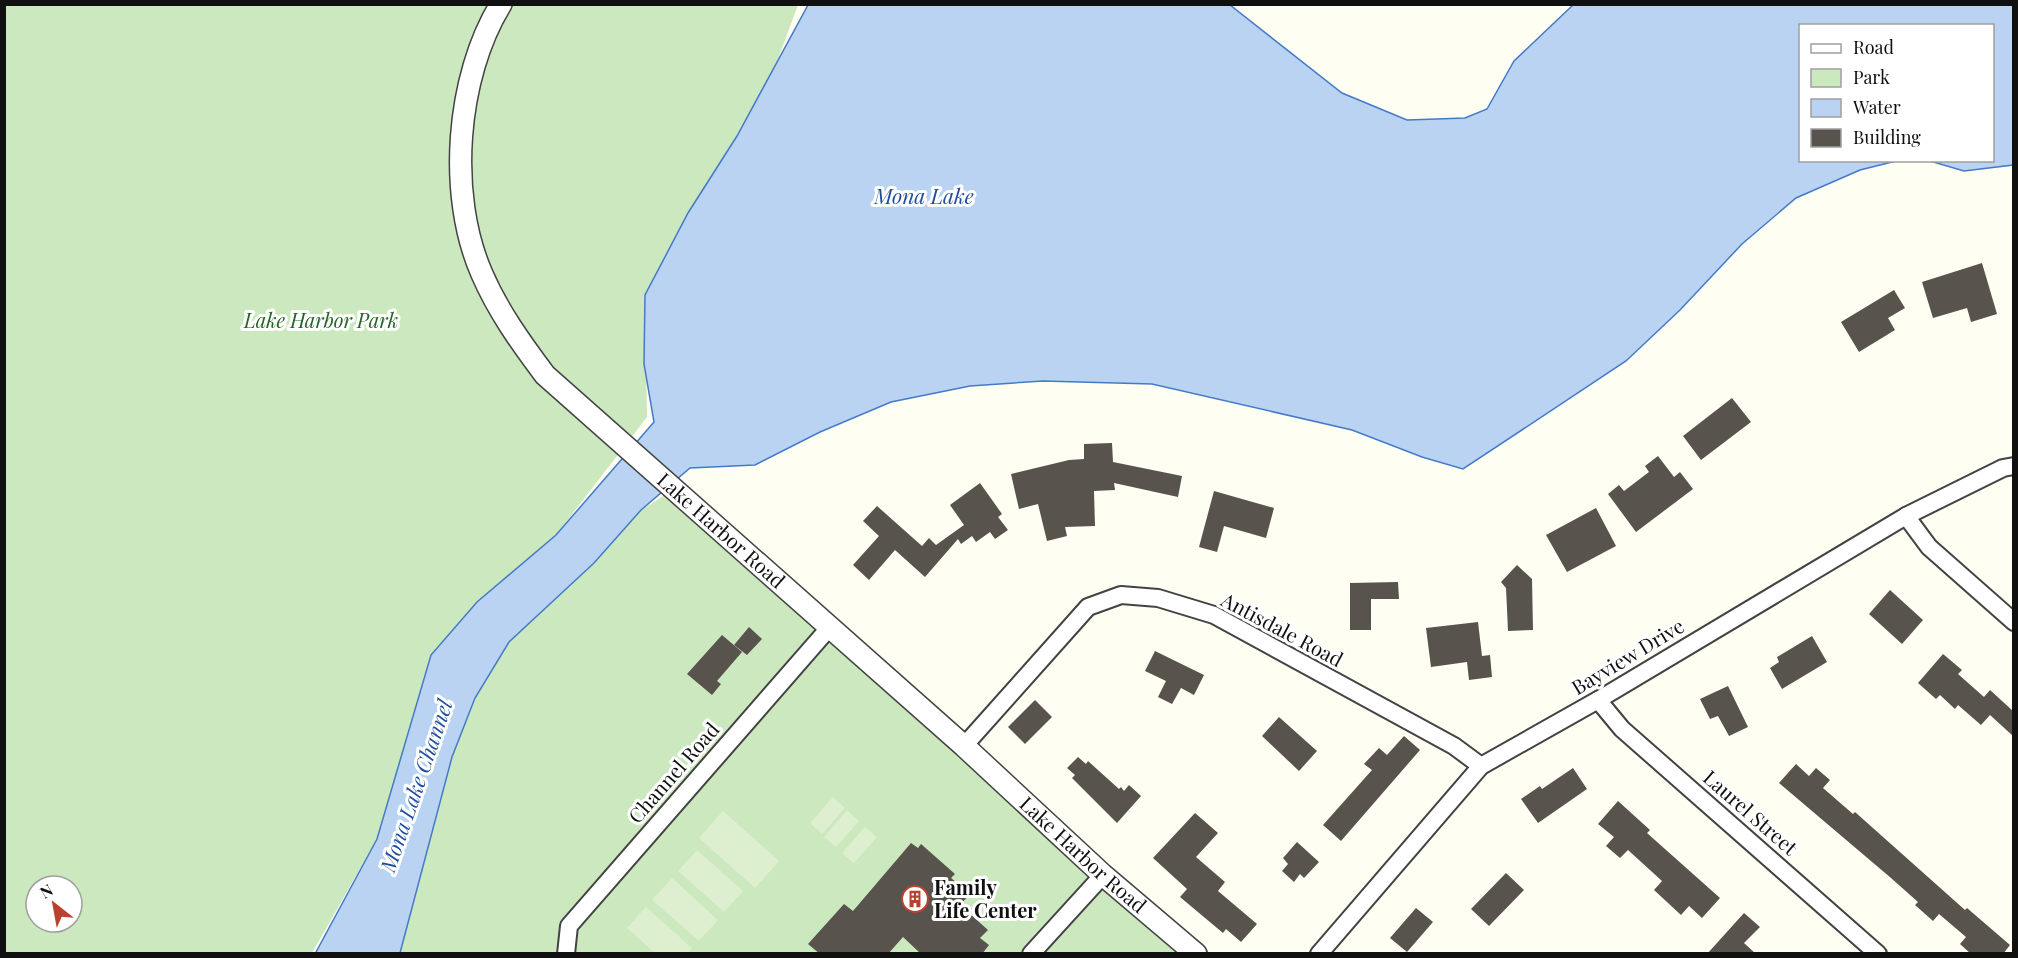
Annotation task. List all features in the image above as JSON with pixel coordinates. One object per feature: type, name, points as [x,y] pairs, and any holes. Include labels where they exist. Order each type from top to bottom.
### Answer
[{"type":"street","name":"Lake Harbor Road","points":[[501,4],[493,18],[470,78],[460,149],[464,210],[481,273],[512,332],[545,375],[964,746],[1103,875],[1196,954]]},
{"type":"street","name":"Bayview Drive","points":[[1319,954],[1481,766],[1598,700],[1906,516],[2003,468],[2013,466]]},
{"type":"street","points":[[1906,516],[1929,547],[2013,622]]},
{"type":"street","name":"Antisdale Road","points":[[964,746],[1088,607],[1121,595],[1158,598],[1214,615],[1454,746],[1481,766]]},
{"type":"street","name":"Channel Road","points":[[566,954],[569,926],[829,628]]},
{"type":"street","name":"Laurel Street","points":[[1598,700],[1622,729],[1878,954]]},
{"type":"street","points":[[1031,954],[1103,875]]},
{"type":"green space","name":"Lake Harbor Park","points":[[5,5],[798,5],[773,72],[645,295],[647,417],[556,535],[477,602],[431,655],[377,839],[312,953],[5,954]]},
{"type":"green space","points":[[675,489],[1192,954],[400,954],[452,757],[475,698],[509,642],[594,563],[641,510]]},
{"type":"green space","points":[[833,797],[845,808],[822,834],[810,823]]},
{"type":"green space","points":[[847,810],[859,821],[836,847],[824,837]]},
{"type":"green space","points":[[723,811],[779,861],[755,888],[699,838]]},
{"type":"green space","points":[[865,827],[877,837],[854,863],[842,853]]},
{"type":"green space","points":[[697,850],[743,891],[724,912],[678,871]]},
{"type":"green space","points":[[672,878],[718,920],[699,941],[652,900]]},
{"type":"green space","points":[[646,907],[692,948],[688,953],[655,953],[627,928]]},
{"type":"water","name":"Mona Lake","points":[[808,5],[1230,5],[1342,93],[1407,120],[1465,118],[1487,109],[1514,61],[1573,5],[2013,5],[2013,165],[1964,171],[1933,162],[1994,162],[1994,24],[1799,24],[1799,162],[1892,162],[1860,170],[1796,198],[1742,244],[1680,310],[1626,361],[1463,469],[1422,457],[1352,430],[1152,384],[1043,381],[970,386],[891,402],[820,432],[755,465],[690,468],[641,510],[594,563],[509,642],[475,698],[452,757],[400,953],[315,954],[377,839],[431,655],[477,602],[556,535],[654,422],[644,364],[645,295],[688,213],[737,136]]},
{"type":"building","points":[[1982,263],[1997,314],[1971,322],[1967,308],[1933,318],[1922,282]]},
{"type":"building","points":[[1894,290],[1905,308],[1888,318],[1895,330],[1859,352],[1841,322]]},
{"type":"building","points":[[1732,398],[1751,422],[1701,460],[1683,436]]},
{"type":"building","points":[[1112,443],[1113,462],[1182,476],[1178,497],[1114,483],[1115,490],[1094,491],[1095,526],[1065,527],[1067,536],[1047,541],[1038,504],[1019,509],[1011,474],[1069,460],[1084,459],[1084,444]]},
{"type":"building","points":[[1658,456],[1674,477],[1680,472],[1693,489],[1636,532],[1608,494],[1619,485],[1624,491],[1649,472],[1645,466]]},
{"type":"building","points":[[980,483],[1002,514],[998,517],[1008,530],[995,539],[990,532],[976,542],[972,536],[961,544],[958,539],[925,577],[895,550],[869,580],[853,565],[879,536],[863,521],[877,506],[922,546],[929,538],[936,545],[964,525],[950,505]]},
{"type":"building","points":[[1214,491],[1274,508],[1266,538],[1224,526],[1217,552],[1199,547]]},
{"type":"building","points":[[1596,508],[1616,546],[1567,572],[1546,535]]},
{"type":"building","points":[[1517,565],[1532,579],[1533,630],[1508,631],[1506,588],[1501,582]]},
{"type":"building","points":[[1398,582],[1399,599],[1371,599],[1371,630],[1350,630],[1350,583]]},
{"type":"building","points":[[1890,590],[1923,620],[1902,644],[1869,614]]},
{"type":"building","points":[[1478,622],[1482,656],[1490,655],[1492,677],[1469,680],[1467,662],[1431,667],[1426,628]]},
{"type":"building","points":[[749,627],[762,639],[747,655],[734,645]]},
{"type":"building","points":[[722,635],[742,652],[717,681],[721,684],[712,695],[687,674]]},
{"type":"building","points":[[1812,636],[1827,662],[1782,689],[1770,668],[1779,662],[1777,657]]},
{"type":"building","points":[[1155,651],[1204,675],[1194,695],[1181,688],[1172,704],[1158,697],[1166,681],[1145,671]]},
{"type":"building","points":[[1943,654],[1962,670],[1958,674],[1984,697],[1990,690],[2013,711],[2013,736],[1990,715],[1981,725],[1958,705],[1955,709],[1940,695],[1936,699],[1918,683]]},
{"type":"building","points":[[1728,686],[1748,727],[1729,736],[1718,716],[1710,719],[1700,699]]},
{"type":"building","points":[[1035,700],[1052,717],[1025,744],[1008,727]]},
{"type":"building","points":[[1279,717],[1317,751],[1299,771],[1262,736]]},
{"type":"building","points":[[1404,736],[1420,750],[1341,841],[1323,825],[1372,770],[1364,764],[1379,748],[1387,755]]},
{"type":"building","points":[[1078,757],[1086,764],[1088,761],[1119,789],[1121,787],[1124,791],[1129,785],[1141,796],[1117,823],[1072,778],[1075,775],[1067,768]]},
{"type":"building","points":[[1796,764],[1809,776],[1816,768],[1830,780],[1823,788],[1853,814],[1855,812],[1965,910],[1967,908],[2010,945],[2003,954],[1971,954],[1960,944],[1966,937],[1939,914],[1933,921],[1915,905],[1918,902],[1779,783]]},
{"type":"building","points":[[1573,768],[1587,789],[1538,823],[1521,799],[1540,786],[1542,789]]},
{"type":"building","points":[[1618,801],[1650,830],[1647,833],[1720,898],[1702,918],[1689,906],[1681,915],[1654,890],[1662,881],[1628,850],[1620,858],[1606,846],[1614,837],[1598,824]]},
{"type":"building","points":[[1195,813],[1218,833],[1196,857],[1225,882],[1218,891],[1257,924],[1241,942],[1226,929],[1223,933],[1180,897],[1187,889],[1153,858]]},
{"type":"building","points":[[1297,842],[1319,862],[1304,878],[1300,874],[1294,882],[1282,871],[1288,864],[1283,858]]},
{"type":"building","name":"Family Life Center","points":[[911,843],[918,848],[921,844],[955,874],[951,878],[970,894],[960,905],[988,930],[980,938],[989,945],[982,954],[921,954],[903,937],[888,954],[820,954],[808,944],[844,904],[853,911]]},
{"type":"building","points":[[1506,873],[1524,890],[1489,926],[1471,909]]},
{"type":"building","points":[[1416,908],[1433,922],[1407,952],[1390,938]]},
{"type":"building","points":[[1744,913],[1760,927],[1744,943],[1756,954],[1707,954]]},
{"type":"place","name":"Family Life Center","points":[[915,899]]},
{"type":"water label","name":"Mona Lake Channel","points":[[417,786]]}]
